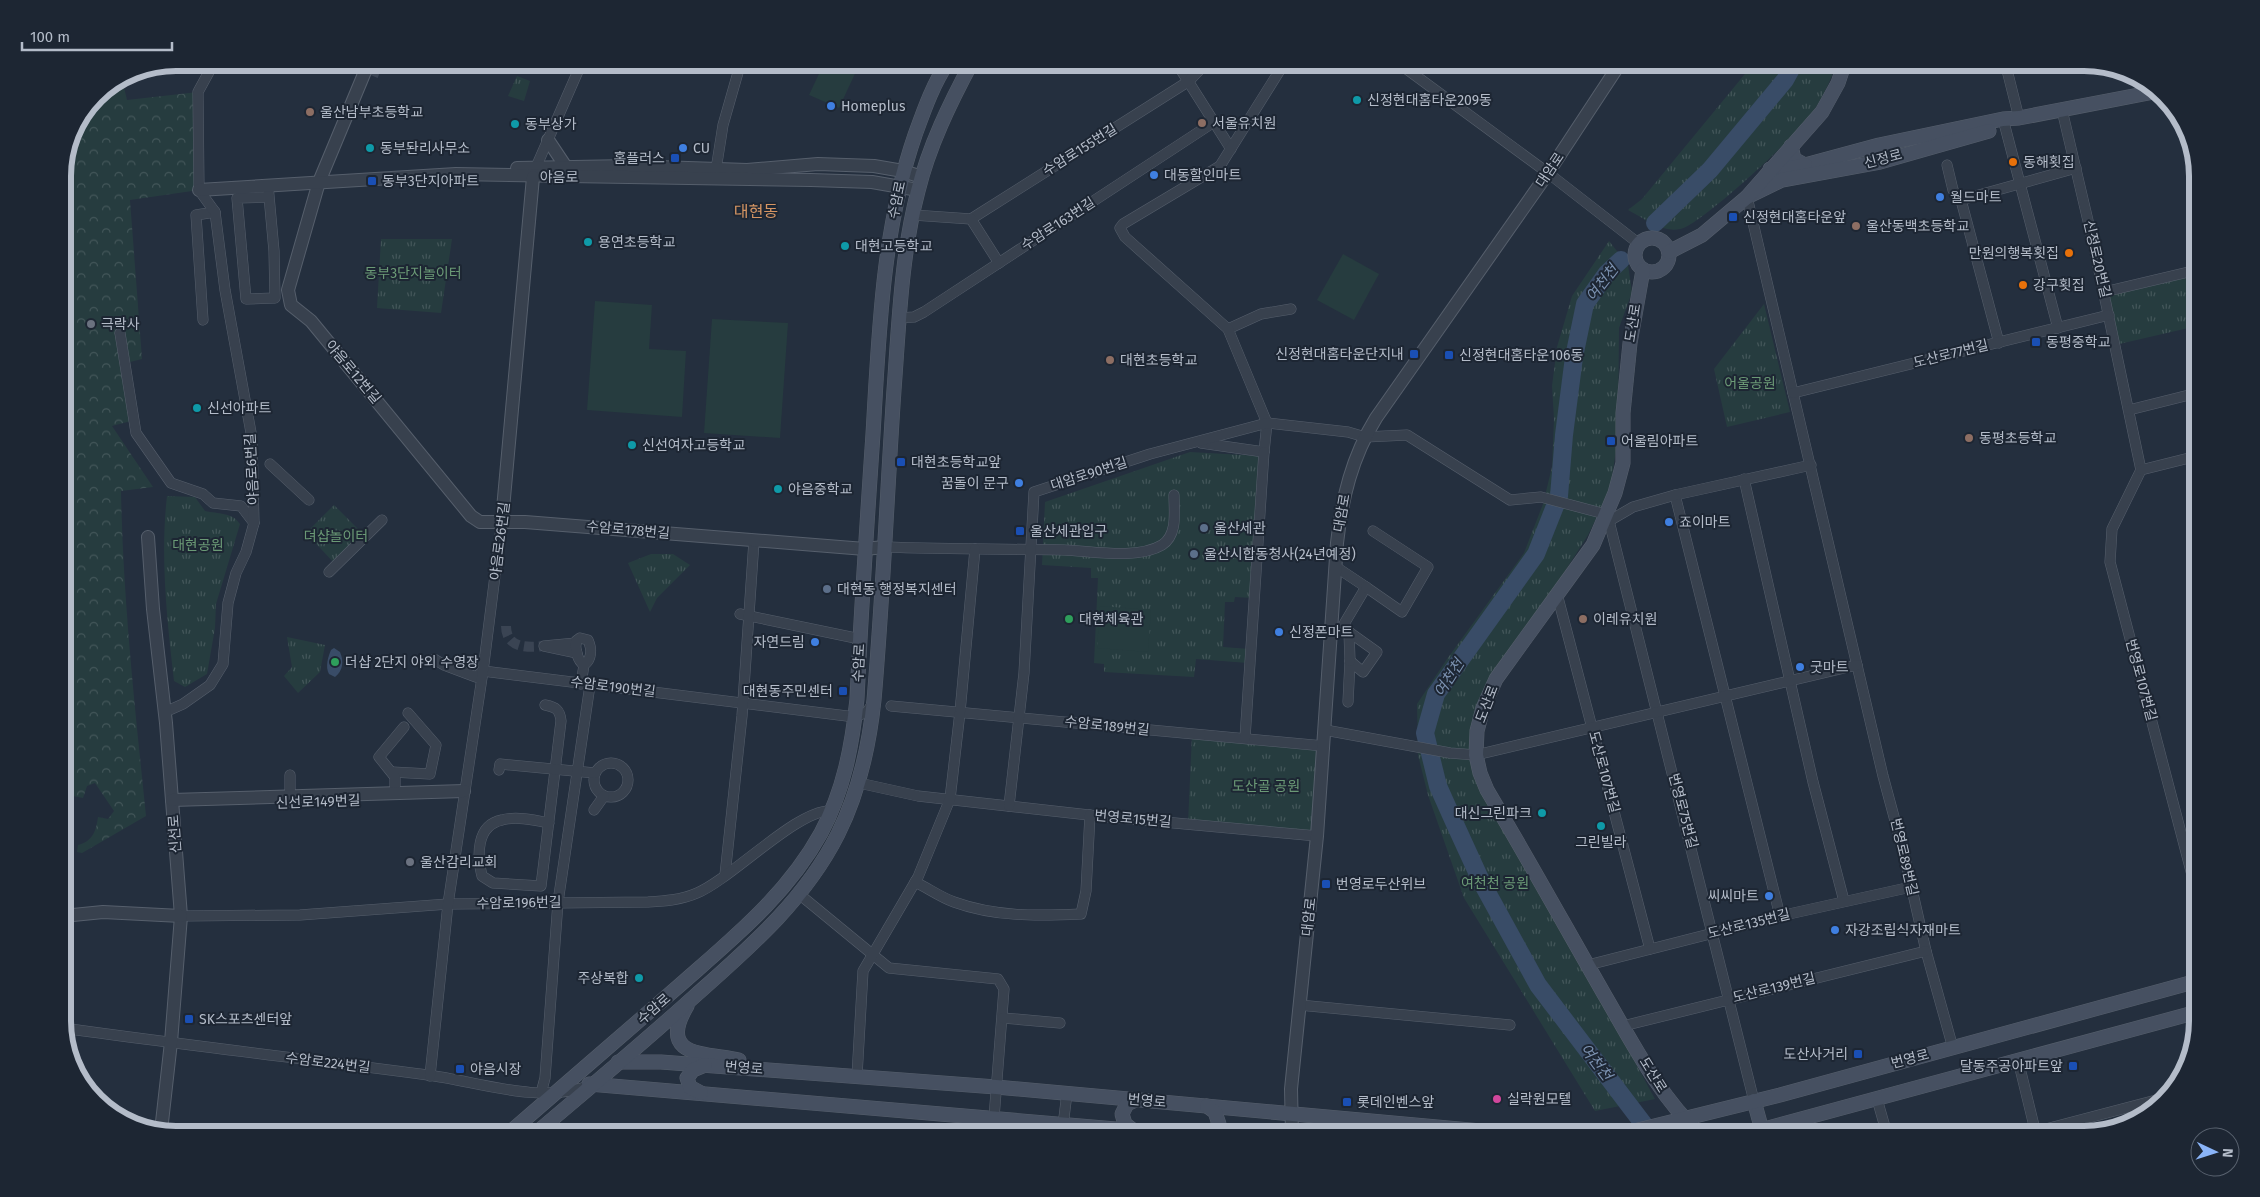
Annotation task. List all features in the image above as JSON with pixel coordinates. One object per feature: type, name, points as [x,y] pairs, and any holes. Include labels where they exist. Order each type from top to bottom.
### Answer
[{"type":"main road","name":"수암로","points":[[517,1126],[734,938],[777,896],[809,854],[831,811],[846,773],[852,749],[880,322],[889,242],[903,171],[920,121],[944,71]]},
{"type":"main road","name":"수암로","points":[[544,1126],[752,945],[799,894],[822,862],[837,836],[859,783],[874,700],[900,318],[913,215],[920,184],[942,123],[968,71]]},
{"type":"main road","points":[[1669,252],[1702,234],[1747,197],[1822,112],[1838,83],[1842,71]]},
{"type":"main road","name":"신정로","points":[[1747,197],[1782,180],[1880,162],[2019,118],[2148,93]]},
{"type":"main road","name":"신정로","points":[[1770,169],[1796,167],[1879,145],[2005,122]]},
{"type":"main road","points":[[1791,146],[1794,158],[1805,165]]},
{"type":"main road","points":[[1651,237],[1664,242],[1669,252],[1666,265],[1659,270],[1650,272],[1643,270],[1635,259],[1635,249],[1638,243],[1643,239],[1651,237]]},
{"type":"main road","name":"도산로","points":[[1643,270],[1630,343],[1623,413],[1623,463],[1607,518],[1593,545],[1496,679],[1477,731],[1476,755],[1480,773],[1487,790],[1622,1026],[1668,1100],[1678,1121],[1686,1126]]},
{"type":"main road","name":"번영로","points":[[1656,1126],[2189,984]]},
{"type":"main road","points":[[692,998],[683,1013],[679,1026],[681,1043],[688,1050],[786,1071]]},
{"type":"main road","points":[[1777,1126],[2189,1014]]},
{"type":"main road","name":"번영로","points":[[577,1075],[602,1065],[620,1062],[654,1061],[996,1087],[1425,1126]]},
{"type":"main road","points":[[703,1094],[690,1087],[687,1078],[693,1070],[706,1065]]},
{"type":"main road","points":[[577,1075],[582,1081],[593,1085],[994,1118],[1044,1126]]},
{"type":"main road","points":[[1128,1126],[1125,1124],[1122,1114],[1127,1104],[1136,1100]]},
{"type":"main road","points":[[1754,1101],[1761,1126]]},
{"type":"main road","points":[[1207,1106],[1215,1112],[1219,1124],[1217,1126]]},
{"type":"street","points":[[199,190],[198,92],[209,71]]},
{"type":"street","name":"야음로12번길","points":[[365,71],[321,178],[288,290],[291,305],[311,321],[470,516],[480,522],[502,520]]},
{"type":"street","points":[[534,172],[578,71]]},
{"type":"street","points":[[715,173],[723,125],[738,71]]},
{"type":"street","points":[[1182,71],[1231,149]]},
{"type":"street","name":"수암로155번길","points":[[971,219],[1189,81],[1198,71]]},
{"type":"street","points":[[1245,738],[1267,423],[1228,329],[1126,237],[1120,228],[1123,224],[1220,166],[1279,71]]},
{"type":"street","points":[[1409,71],[1548,173],[1638,243]]},
{"type":"street","name":"대암로","points":[[1292,1126],[1292,1089],[1317,836],[1336,567],[1343,503],[1351,469],[1365,437],[1548,173],[1615,71]]},
{"type":"street","points":[[2007,71],[2019,118]]},
{"type":"street","name":"신정로20번길","points":[[2062,110],[2104,292],[2141,470]]},
{"type":"street","name":"수암로163번길","points":[[900,318],[914,317],[924,312],[1214,122]]},
{"type":"street","points":[[2005,122],[2058,328]]},
{"type":"street","name":"야음로","points":[[548,140],[566,167]]},
{"type":"street","name":"야음로","points":[[321,178],[534,172],[715,173],[818,164],[874,166],[903,171],[920,184]]},
{"type":"street","points":[[1947,165],[1953,190],[1961,200],[1999,342]]},
{"type":"street","name":"야음로","points":[[199,190],[269,191],[321,178],[458,166],[534,172],[566,167],[629,166],[872,182],[899,186],[920,184]]},
{"type":"street","points":[[1961,200],[2020,182],[2076,168]]},
{"type":"street","name":"야음로26번길","points":[[430,1076],[448,904],[483,671],[502,520],[534,172]]},
{"type":"street","name":"야음로6번길","points":[[165,712],[183,704],[210,685],[223,664],[228,603],[236,573],[246,552],[254,523],[252,438],[225,290],[215,212],[199,190]]},
{"type":"street","points":[[269,191],[274,251],[275,298],[246,299],[237,198],[269,191]]},
{"type":"street","points":[[1325,730],[1450,753],[1476,755],[1857,665],[1747,197]]},
{"type":"street","points":[[204,320],[196,215],[215,212]]},
{"type":"street","points":[[913,215],[971,219],[999,263]]},
{"type":"street","points":[[2104,292],[2189,272]]},
{"type":"street","points":[[1228,329],[1261,314],[1290,309]]},
{"type":"street","name":"도산로77번길","points":[[1793,393],[2109,315]]},
{"type":"street","points":[[120,332],[136,433],[171,483],[203,494],[213,504],[241,506],[254,523]]},
{"type":"street","points":[[2129,410],[2189,395]]},
{"type":"street","name":"대암로90번길","points":[[1009,806],[1024,673],[1034,492],[1150,454],[1267,423],[1348,432],[1365,437],[1407,435],[1510,500],[1541,497],[1607,518]]},
{"type":"street","points":[[1195,442],[1264,452]]},
{"type":"street","points":[[2141,470],[2189,458]]},
{"type":"street","points":[[270,464],[310,500]]},
{"type":"street","points":[[1607,518],[1676,495],[1811,465]]},
{"type":"street","name":"번영로107번길","points":[[2141,470],[2112,529],[2110,562],[2189,860]]},
{"type":"street","points":[[1744,479],[1820,813],[1844,901]]},
{"type":"street","points":[[884,547],[1108,553],[1143,551],[1164,544],[1174,530],[1174,495]]},
{"type":"street","points":[[1676,495],[1724,696],[1780,916]]},
{"type":"street","name":"번영로75번길","points":[[1607,518],[1754,1101]]},
{"type":"street","points":[[329,572],[382,520]]},
{"type":"street","name":"수암로178번길","points":[[502,520],[866,549],[884,547]]},
{"type":"street","points":[[1336,567],[1402,612],[1428,566],[1373,531]]},
{"type":"street","name":"신선로","points":[[148,537],[153,609],[173,803],[181,916],[171,1042],[162,1125]]},
{"type":"street","points":[[725,875],[744,702],[745,615],[754,541]]},
{"type":"street","points":[[857,1076],[863,971],[915,882],[950,799],[975,550]]},
{"type":"street","points":[[1350,661],[1363,672],[1377,652],[1349,632],[1344,624],[1366,587]]},
{"type":"street","name":"도산로107번길","points":[[1557,594],[1650,949]]},
{"type":"street","points":[[745,615],[860,639]]},
{"type":"street","points":[[1348,702],[1349,632]]},
{"type":"street","points":[[541,1093],[546,1078],[558,902],[586,684],[584,665],[577,648],[578,639],[583,638],[588,640],[590,645],[590,657],[584,665]]},
{"type":"street","name":"수암로190번길","points":[[434,659],[444,666],[476,677],[483,671],[855,717]]},
{"type":"street","name":"번영로89번길","points":[[1857,665],[1926,950],[1953,1048]]},
{"type":"street","points":[[855,717],[867,712],[874,700]]},
{"type":"street","points":[[545,705],[557,709],[560,713],[561,721],[549,823],[541,886],[493,883],[482,876],[478,860],[480,843],[484,832],[492,824],[501,820],[516,819],[549,823]]},
{"type":"street","name":"수암로189번길","points":[[891,706],[1324,746]]},
{"type":"street","points":[[392,772],[430,774],[436,745],[408,713]]},
{"type":"street","points":[[395,792],[395,777],[379,757],[404,727]]},
{"type":"street","points":[[499,770],[500,764],[595,773]]},
{"type":"street","points":[[614,764],[624,769],[627,774],[627,785],[620,794],[610,798],[604,796],[599,793],[594,784],[595,773],[603,765],[614,764]]},
{"type":"street","points":[[290,775],[291,799],[395,792],[464,794]]},
{"type":"street","name":"번영로15번길","points":[[859,783],[918,796],[1090,815],[1317,836]]},
{"type":"street","name":"신선로149번길","points":[[173,803],[464,794]]},
{"type":"street","points":[[594,810],[604,796]]},
{"type":"street","name":"수암로196번길","points":[[181,916],[300,915],[448,904],[648,902],[680,899],[708,887],[803,820],[816,813],[831,811]]},
{"type":"street","points":[[915,882],[952,901],[987,911],[1019,915],[1081,914],[1086,891],[1090,815]]},
{"type":"street","name":"도산로135번길","points":[[1588,965],[1780,916],[1911,887]]},
{"type":"street","points":[[799,894],[889,968],[998,979],[1004,989],[994,1118]]},
{"type":"street","points":[[71,915],[104,912],[181,916]]},
{"type":"street","name":"도산로139번길","points":[[1622,1026],[1926,950]]},
{"type":"street","points":[[1299,1005],[1510,1025]]},
{"type":"street","points":[[1003,1018],[1060,1024]]},
{"type":"street","name":"수암로224번길","points":[[71,1029],[430,1076],[541,1093],[555,1094],[593,1085]]},
{"type":"street","points":[[2018,1060],[2031,1126]]},
{"type":"street","points":[[1063,1126],[1067,1093]]},
{"type":"street","points":[[1877,1099],[1885,1126]]},
{"type":"street","points":[[2061,1126],[2153,1100]]},
{"type":"green space","points":[[820,71],[856,71],[839,108],[809,95]]},
{"type":"green space","points":[[1747,71],[1834,71],[1812,114],[1803,125],[1727,197],[1691,224],[1680,229],[1666,229],[1628,210],[1642,199]]},
{"type":"green space","points":[[517,76],[530,81],[524,101],[508,96]]},
{"type":"green space","points":[[124,86],[127,100],[198,92],[199,190],[130,200],[142,359],[126,363],[131,421],[112,426],[153,487],[121,491],[127,613],[146,816],[82,853],[77,852],[78,845],[87,841],[93,835],[98,817],[108,819],[114,811],[95,783],[87,786],[83,798],[71,794],[72,163],[79,136],[89,118],[102,102]]},
{"type":"green space","name":"동부3단지놀이터","points":[[381,239],[452,239],[441,313],[377,308]]},
{"type":"green space","name":"여천천 공원","points":[[1609,241],[1628,265],[1632,292],[1619,328],[1618,437],[1610,490],[1588,535],[1519,643],[1471,746],[1655,1099],[1595,1111],[1464,898],[1428,795],[1418,755],[1417,704],[1447,659],[1524,553],[1543,504],[1552,467],[1554,419],[1552,386],[1557,347],[1572,296]]},
{"type":"green space","points":[[1343,254],[1379,274],[1354,320],[1317,300]]},
{"type":"green space","points":[[2189,272],[2189,328],[2115,345],[2104,292]]},
{"type":"green space","points":[[595,301],[652,305],[649,349],[686,351],[682,417],[587,410]]},
{"type":"green space","name":"어울공원","points":[[1764,304],[1790,412],[1727,427],[1714,369]]},
{"type":"green space","points":[[712,319],[788,323],[780,438],[704,433]]},
{"type":"green space","points":[[1190,452],[1261,456],[1253,598],[1235,597],[1234,602],[1225,602],[1223,647],[1249,649],[1248,663],[1196,659],[1194,677],[1104,672],[1104,664],[1094,663],[1098,578],[1091,578],[1091,568],[1042,565],[1045,502]]},
{"type":"green space","name":"대현공원","points":[[167,496],[195,497],[205,511],[229,515],[240,524],[216,604],[215,628],[207,674],[185,687],[174,681],[169,635],[164,565]]},
{"type":"green space","name":"뎌샵놀이터","points":[[334,505],[365,536],[336,565],[306,533]]},
{"type":"green space","points":[[651,554],[673,554],[690,565],[657,598],[650,612],[628,563]]},
{"type":"green space","points":[[1100,606],[1151,610],[1148,652],[1097,648]]},
{"type":"green space","points":[[287,637],[325,645],[320,672],[298,693],[284,676],[292,667]]},
{"type":"green space","name":"도산골 공원","points":[[1192,734],[1324,746],[1317,836],[1188,824]]},
{"type":"water","name":"더샵 2단지 야외 수영장","points":[[334,648],[340,652],[342,659],[340,672],[335,677],[329,674],[327,665],[331,650]]},
{"type":"waterway","name":"여천천","points":[[1655,223],[1710,170],[1785,80],[1790,71]]},
{"type":"waterway","name":"여천천","points":[[1621,260],[1607,273],[1585,304],[1574,357],[1564,435],[1559,496],[1536,554],[1436,694],[1425,733],[1438,786],[1455,824],[1482,883],[1538,985],[1645,1126]]},
{"type":"tunnel","points":[[373,76],[375,71]]},
{"type":"tunnel","points":[[506,626],[507,633],[514,643],[531,647],[544,646]]},
{"type":"place","name":"신정현대홈타운209동","points":[[1357,100]]},
{"type":"place","name":"Homeplus","points":[[831,106]]},
{"type":"place","name":"울산남부초등학교","points":[[310,112]]},
{"type":"place","name":"서울유치원","points":[[1202,123]]},
{"type":"place","name":"동부상가","points":[[515,124]]},
{"type":"place","name":"동부돤리사무소","points":[[370,148]]},
{"type":"place","name":"CU","points":[[683,148]]},
{"type":"place","name":"홈플러스","points":[[675,158]]},
{"type":"place","name":"동해횟집","points":[[2013,162]]},
{"type":"place","name":"대동할인마트","points":[[1154,175]]},
{"type":"place","name":"동부3단지아파트","points":[[372,181]]},
{"type":"place","name":"월드마트","points":[[1940,197]]},
{"type":"place","name":"신정현대홈타운앞","points":[[1733,217]]},
{"type":"place","name":"울산동백초등학교","points":[[1856,226]]},
{"type":"place","name":"용연초등학교","points":[[588,242]]},
{"type":"place","name":"대현고등학교","points":[[845,246]]},
{"type":"place","name":"만원의행복횟집","points":[[2069,253]]},
{"type":"place","name":"강구횟집","points":[[2023,285]]},
{"type":"place","name":"극락사","points":[[91,324]]},
{"type":"place","name":"동평중학교","points":[[2036,342]]},
{"type":"place","name":"신정현대홈타운단지내","points":[[1414,354]]},
{"type":"place","name":"신정현대홈타운106동","points":[[1449,355]]},
{"type":"place","name":"대현초등학교","points":[[1110,360]]},
{"type":"place","name":"신선아파트","points":[[197,408]]},
{"type":"place","name":"동평초등학교","points":[[1969,438]]},
{"type":"place","name":"어울림아파트","points":[[1611,441]]},
{"type":"place","name":"신선여자고등학교","points":[[632,445]]},
{"type":"place","name":"대현초등학교앞","points":[[901,462]]},
{"type":"place","name":"꿈돌이 문구","points":[[1019,483]]},
{"type":"place","name":"야음중학교","points":[[778,489]]},
{"type":"place","name":"죠이마트","points":[[1669,522]]},
{"type":"place","name":"울산세관","points":[[1204,528]]},
{"type":"place","name":"울산세관입구","points":[[1020,531]]},
{"type":"place","name":"울산시합동청사(24년예정)","points":[[1194,554]]},
{"type":"place","name":"대현동 행정복지센터","points":[[827,589]]},
{"type":"place","name":"대현체육관","points":[[1069,619]]},
{"type":"place","name":"이레유치원","points":[[1583,619]]},
{"type":"place","name":"신정폰마트","points":[[1279,632]]},
{"type":"place","name":"자연드림","points":[[815,642]]},
{"type":"place","name":"더샵 2단지 야외 수영장","points":[[335,662]]},
{"type":"place","name":"굿마트","points":[[1800,667]]},
{"type":"place","name":"대현동주민센터","points":[[843,691]]},
{"type":"place","name":"대신그린파크","points":[[1542,813]]},
{"type":"place","name":"그린빌라","points":[[1601,826]]},
{"type":"place","name":"울산감리교회","points":[[410,862]]},
{"type":"place","name":"번영로두산위브","points":[[1326,884]]},
{"type":"place","name":"씨씨마트","points":[[1769,896]]},
{"type":"place","name":"자강조립식자재마트","points":[[1835,930]]},
{"type":"place","name":"주상복합","points":[[639,978]]},
{"type":"place","name":"SK스포츠센터앞","points":[[189,1019]]},
{"type":"place","name":"도산사거리","points":[[1858,1054]]},
{"type":"place","name":"달동주공아파트앞","points":[[2073,1066]]},
{"type":"place","name":"야음시장","points":[[460,1069]]},
{"type":"place","name":"실락원모텔","points":[[1497,1099]]},
{"type":"place","name":"롯데인벤스앞","points":[[1347,1102]]},
{"type":"district","name":"대현동","points":[[756,211]]}]
